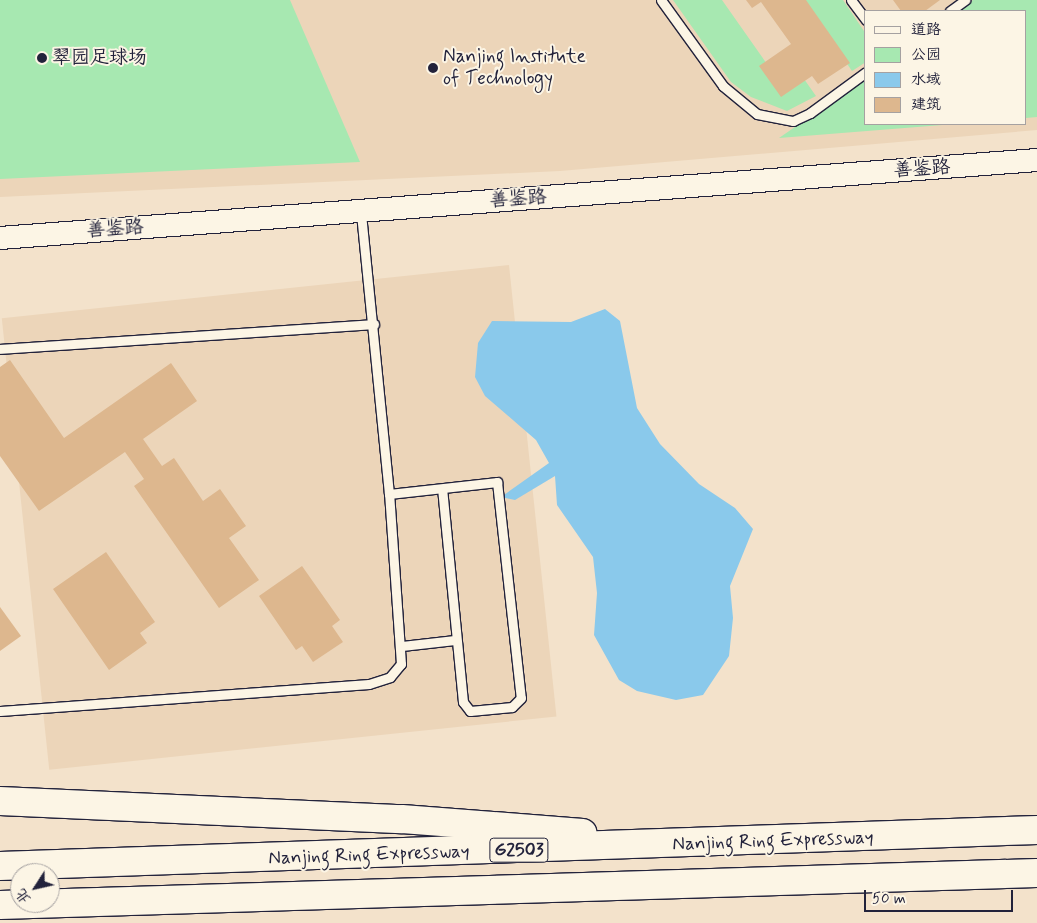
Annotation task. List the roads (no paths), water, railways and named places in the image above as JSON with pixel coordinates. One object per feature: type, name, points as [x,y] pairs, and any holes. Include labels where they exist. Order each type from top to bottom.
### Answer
[{"type":"highway","points":[[0,801],[402,819],[724,844]]},
{"type":"highway","name":"Nanjing Ring Expressway","points":[[0,866],[724,844],[1037,830]]},
{"type":"highway","name":"Nanjing Ring Expressway","points":[[0,905],[1037,873]]},
{"type":"street","name":"善鉴路","points":[[0,238],[1037,160]]},
{"type":"lane","points":[[662,0],[723,86],[757,114],[793,121],[810,113],[864,73]]},
{"type":"lane","points":[[851,0],[864,17]]},
{"type":"lane","points":[[951,10],[965,0]]},
{"type":"lane","points":[[0,712],[369,684],[390,677],[400,664],[402,646],[389,494],[374,324],[361,211]]},
{"type":"lane","points":[[0,349],[374,324]]},
{"type":"lane","points":[[389,494],[497,482],[521,698],[512,707],[470,711],[463,702],[455,640],[442,489]]},
{"type":"lane","points":[[402,646],[455,640]]},
{"type":"water","points":[[605,309],[620,321],[637,408],[660,444],[699,484],[735,508],[753,529],[730,586],[733,618],[729,656],[703,695],[676,700],[637,691],[619,680],[594,635],[597,593],[593,557],[557,505],[555,476],[515,500],[501,497],[549,463],[536,440],[485,396],[475,377],[478,343],[492,321],[571,322]]},
{"type":"place","name":"翠园足球场","points":[[42,58]]},
{"type":"place","name":"Nanjing Institute of Technology","points":[[433,68]]}]
